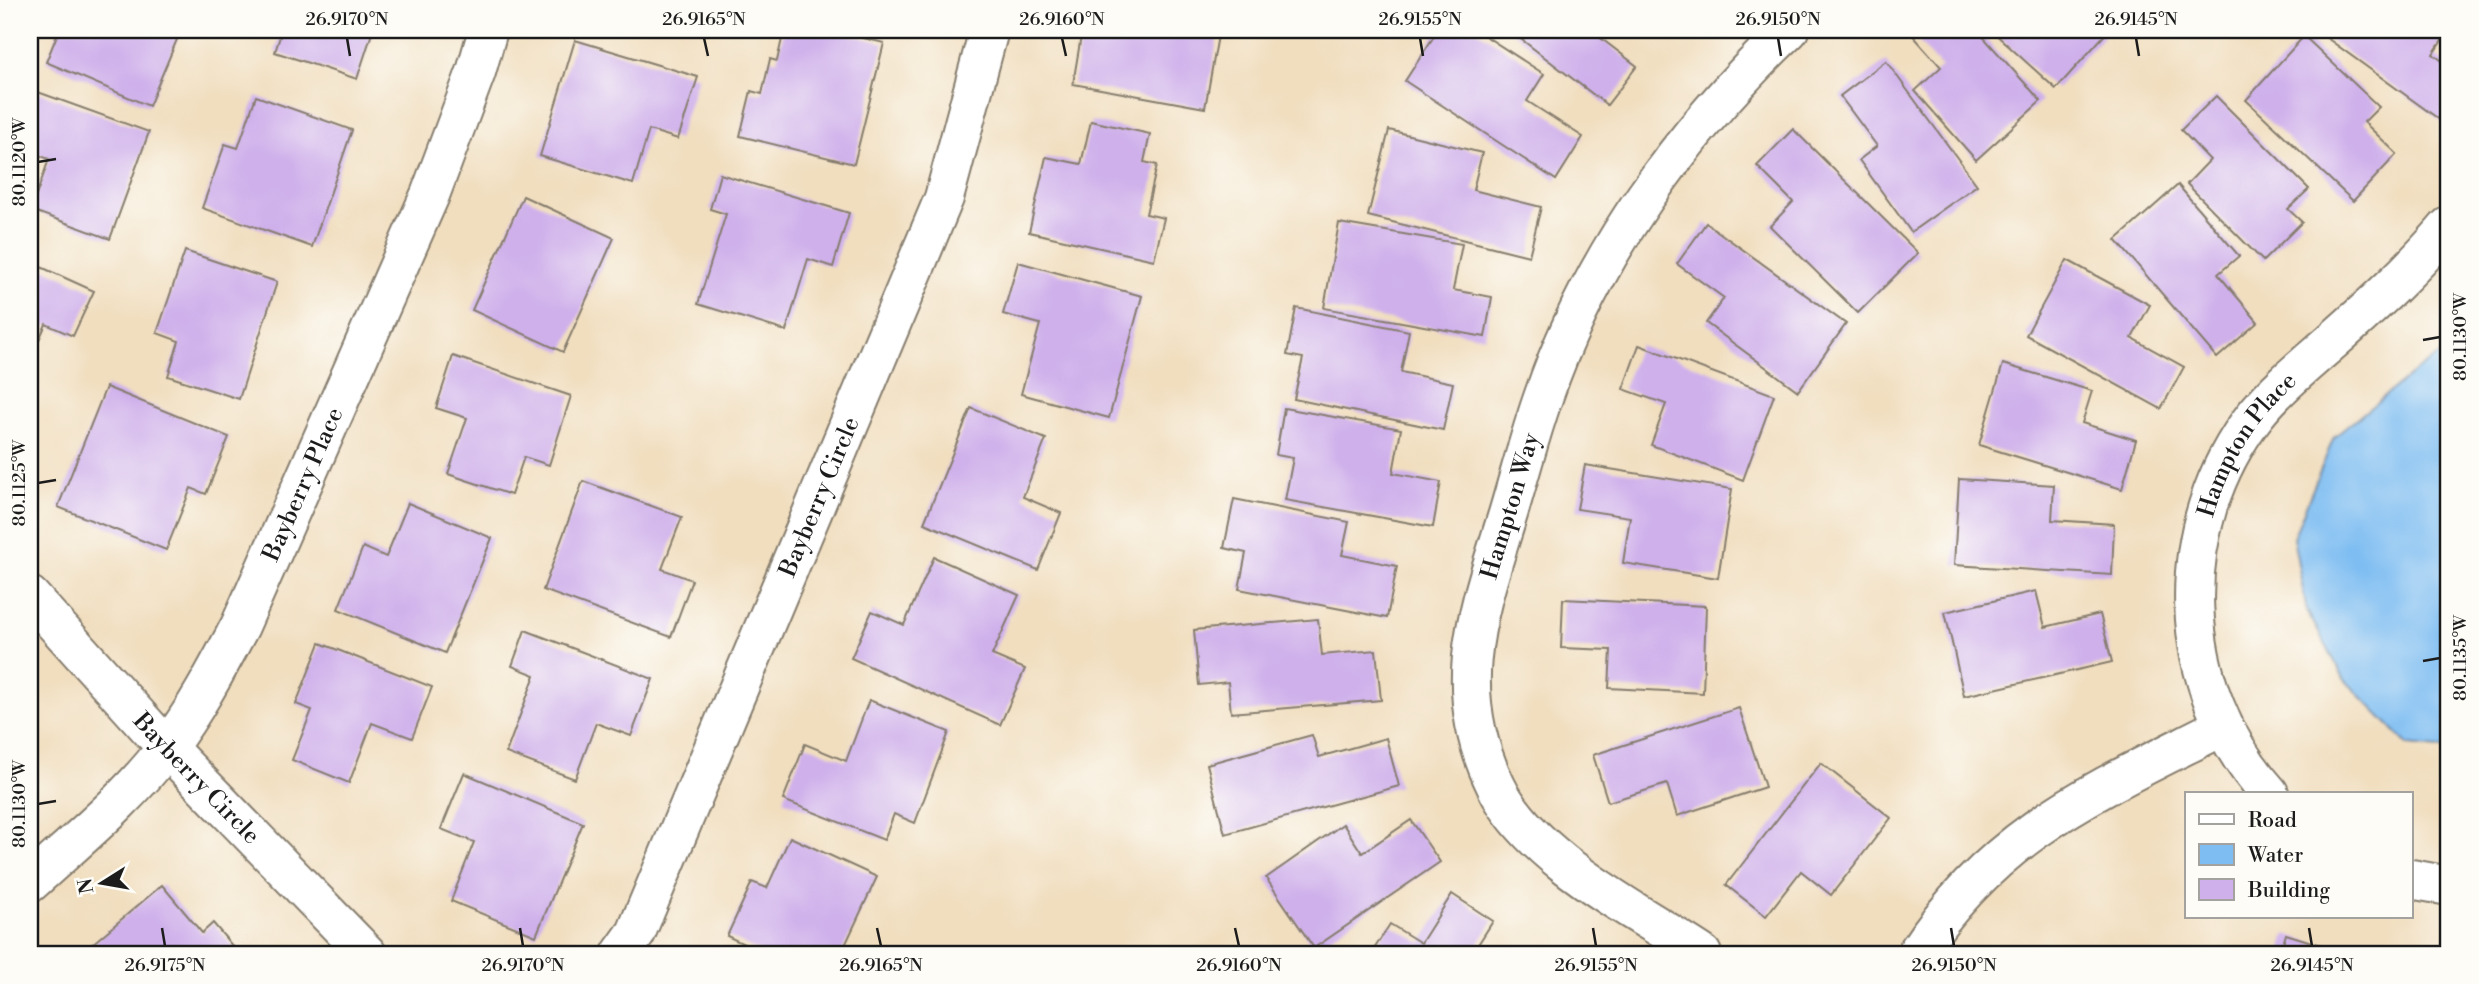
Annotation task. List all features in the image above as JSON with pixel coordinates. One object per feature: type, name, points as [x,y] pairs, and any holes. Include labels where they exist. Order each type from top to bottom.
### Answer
[{"type":"street","name":"Bayberry Place","points":[[30,883],[126,795],[167,747],[206,691],[240,626],[430,195],[476,72],[488,30]]},
{"type":"street","name":"Bayberry Circle","points":[[621,954],[636,933],[944,198],[989,30]]},
{"type":"street","name":"Hampton Way","points":[[1702,954],[1552,856],[1512,811],[1496,786],[1475,729],[1470,700],[1470,660],[1478,611],[1544,393],[1587,295],[1642,202],[1683,143],[1755,62],[1789,30]]},
{"type":"street","name":"Hampton Place","points":[[2268,792],[2237,752],[2223,726],[2201,666],[2193,611],[2194,566],[2208,500],[2237,440],[2257,412],[2280,387],[2375,303],[2449,226]]},
{"type":"street","name":"Bayberry Circle","points":[[30,596],[167,747],[367,954]]},
{"type":"street","points":[[1916,954],[1971,883],[2021,838],[2078,800],[2223,726]]},
{"type":"street","points":[[2412,879],[2449,886]]},
{"type":"water","points":[[2449,349],[2449,749],[2408,745],[2345,680],[2307,611],[2293,538],[2334,437],[2414,372]]},
{"type":"building","points":[[59,30],[181,30],[149,106],[46,62]]},
{"type":"building","points":[[282,30],[373,30],[357,79],[275,52]]},
{"type":"building","points":[[784,30],[830,30],[884,43],[854,164],[740,136],[751,91],[762,94],[770,59],[777,61]]},
{"type":"building","points":[[1082,30],[1127,34],[1128,30],[1219,30],[1205,108],[1073,84]]},
{"type":"building","points":[[1438,30],[1476,30],[1544,74],[1527,101],[1583,137],[1556,180],[1405,81]]},
{"type":"building","points":[[1509,30],[1590,30],[1637,66],[1607,105]]},
{"type":"building","points":[[1908,30],[1977,30],[2041,101],[1976,160],[1915,91],[1941,67]]},
{"type":"building","points":[[1991,30],[2109,30],[2056,89]]},
{"type":"building","points":[[2333,30],[2449,30],[2433,54],[2449,66],[2447,125],[2327,38]]},
{"type":"building","points":[[2304,36],[2379,107],[2364,122],[2397,154],[2353,201],[2246,100]]},
{"type":"building","points":[[575,40],[698,77],[678,139],[649,130],[633,184],[540,156]]},
{"type":"building","points":[[1886,61],[1977,185],[1911,232],[1859,160],[1877,146],[1840,96]]},
{"type":"building","points":[[35,91],[149,132],[110,239],[31,210],[49,159],[30,152],[30,106]]},
{"type":"building","points":[[256,96],[352,130],[312,247],[202,208],[225,144],[238,148]]},
{"type":"building","points":[[2216,96],[2309,189],[2288,209],[2302,222],[2263,261],[2187,184],[2210,160],[2181,130]]},
{"type":"building","points":[[1091,121],[1150,134],[1144,162],[1157,165],[1146,214],[1164,218],[1154,260],[1029,232],[1046,157],[1081,164]]},
{"type":"building","points":[[1793,129],[1918,253],[1858,313],[1770,226],[1793,202],[1757,166]]},
{"type":"building","points":[[1389,130],[1482,153],[1473,190],[1541,207],[1529,256],[1368,216]]},
{"type":"building","points":[[720,174],[849,213],[833,267],[808,259],[786,331],[698,304],[726,214],[710,209]]},
{"type":"building","points":[[2178,185],[2239,256],[2218,274],[2258,322],[2217,358],[2116,240]]},
{"type":"building","points":[[523,196],[614,238],[563,352],[472,310]]},
{"type":"building","points":[[1339,223],[1462,244],[1453,290],[1492,297],[1485,337],[1324,308]]},
{"type":"building","points":[[1706,223],[1846,324],[1798,391],[1706,323],[1724,298],[1677,264]]},
{"type":"building","points":[[185,251],[277,282],[239,399],[168,376],[179,341],[157,333]]},
{"type":"building","points":[[2067,260],[2150,305],[2132,338],[2184,367],[2161,409],[2026,335]]},
{"type":"building","points":[[30,262],[94,291],[73,336],[46,324],[30,360]]},
{"type":"building","points":[[1018,262],[1142,296],[1109,418],[1021,394],[1040,324],[1003,314]]},
{"type":"building","points":[[1296,308],[1409,331],[1401,372],[1453,383],[1443,430],[1294,399],[1303,358],[1287,355]]},
{"type":"building","points":[[1639,345],[1774,395],[1743,480],[1651,445],[1666,404],[1623,389]]},
{"type":"building","points":[[453,356],[571,396],[549,465],[524,457],[511,495],[448,474],[467,418],[436,408]]},
{"type":"building","points":[[2003,364],[2092,391],[2082,423],[2136,440],[2122,489],[1979,445]]},
{"type":"building","points":[[106,387],[229,437],[206,494],[191,488],[166,550],[58,507]]},
{"type":"building","points":[[971,408],[1046,439],[1023,497],[1061,513],[1038,570],[924,523]]},
{"type":"building","points":[[1284,408],[1401,429],[1393,473],[1441,482],[1433,527],[1285,500],[1293,458],[1276,455]]},
{"type":"building","points":[[1585,465],[1732,489],[1718,578],[1623,563],[1630,517],[1577,509]]},
{"type":"building","points":[[1959,479],[2054,485],[2052,520],[2114,524],[2112,575],[1954,565]]},
{"type":"building","points":[[583,481],[682,517],[662,569],[692,580],[671,637],[543,590]]},
{"type":"building","points":[[1234,499],[1349,522],[1342,555],[1397,566],[1387,618],[1239,589],[1246,553],[1224,548]]},
{"type":"building","points":[[408,503],[492,538],[445,653],[338,609],[363,547],[386,557]]},
{"type":"building","points":[[934,557],[1019,595],[992,655],[1025,669],[1000,725],[851,658],[872,611],[904,625]]},
{"type":"building","points":[[2036,591],[2045,627],[2100,614],[2112,662],[1964,696],[1945,612]]},
{"type":"building","points":[[1563,599],[1706,606],[1703,693],[1609,688],[1611,650],[1561,648]]},
{"type":"building","points":[[1318,619],[1322,655],[1376,650],[1381,700],[1231,713],[1228,682],[1199,685],[1194,630]]},
{"type":"building","points":[[525,630],[653,679],[631,736],[596,723],[575,779],[506,753],[535,675],[512,666]]},
{"type":"building","points":[[320,643],[432,687],[412,738],[372,723],[349,783],[292,760],[312,710],[296,704]]},
{"type":"building","points":[[869,700],[949,732],[915,823],[894,814],[884,840],[783,800],[805,744],[846,761]]},
{"type":"building","points":[[1739,708],[1765,787],[1677,816],[1667,784],[1608,802],[1593,755]]},
{"type":"building","points":[[1312,735],[1319,757],[1386,738],[1399,786],[1225,834],[1207,764]]},
{"type":"building","points":[[1821,763],[1891,818],[1831,895],[1801,871],[1766,916],[1726,885]]},
{"type":"building","points":[[464,773],[583,823],[536,936],[451,901],[474,842],[441,829]]},
{"type":"building","points":[[1411,820],[1440,862],[1314,948],[1266,878],[1343,824],[1362,853]]},
{"type":"building","points":[[790,837],[877,877],[841,954],[765,954],[727,936],[752,882],[767,888]]},
{"type":"building","points":[[162,885],[202,933],[213,923],[239,954],[99,954],[91,945]]},
{"type":"building","points":[[1452,894],[1493,921],[1472,954],[1371,954],[1390,924],[1421,943]]},
{"type":"building","points":[[2286,934],[2331,948],[2329,954],[2280,954]]}]
